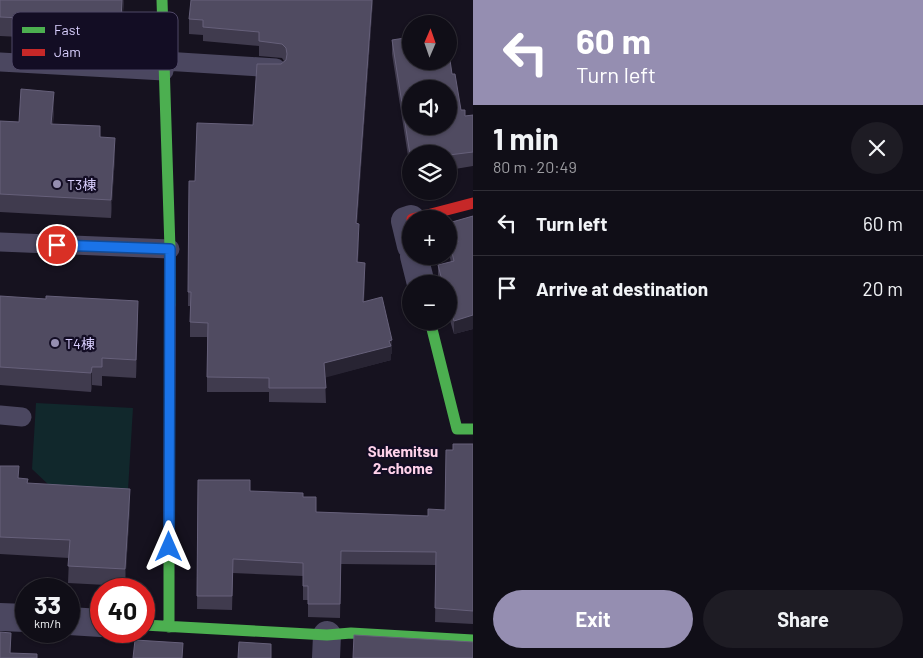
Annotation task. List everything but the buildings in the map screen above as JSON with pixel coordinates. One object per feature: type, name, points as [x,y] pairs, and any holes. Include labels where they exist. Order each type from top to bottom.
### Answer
[{"type":"street","points":[[164,70],[170,249],[169,627]]},
{"type":"street","points":[[446,210],[473,203]]},
{"type":"street","points":[[432,330],[457,429],[473,429]]},
{"type":"street","points":[[0,617],[15,618]]},
{"type":"street","points":[[155,626],[326,647],[351,634],[473,640]]},
{"type":"lane","points":[[178,66],[276,68]]},
{"type":"lane","points":[[0,242],[170,249]]},
{"type":"lane","points":[[0,416],[22,417]]},
{"type":"green space","points":[[36,403],[133,408],[128,490],[50,486],[32,469]]},
{"type":"traffic: fast","points":[[162,0],[162,12]]},
{"type":"traffic: fast","points":[[164,70],[170,305]]},
{"type":"traffic: fast","points":[[432,330],[457,429],[473,429]]},
{"type":"traffic: fast","points":[[169,535],[169,627]]},
{"type":"traffic: fast","points":[[155,626],[327,635],[351,633],[473,640]]},
{"type":"traffic: jam","points":[[446,210],[473,203]]},
{"type":"traffic: jam","points":[[169,535],[170,305]]},
{"type":"place","name":"T3棟","points":[[57,184]]},
{"type":"place","name":"T4棟","points":[[55,343]]},
{"type":"district","name":"Sukemitsu 2-chome","points":[[403,460]]},
{"type":"route","points":[[57,245],[170,249],[169,547]]}]
